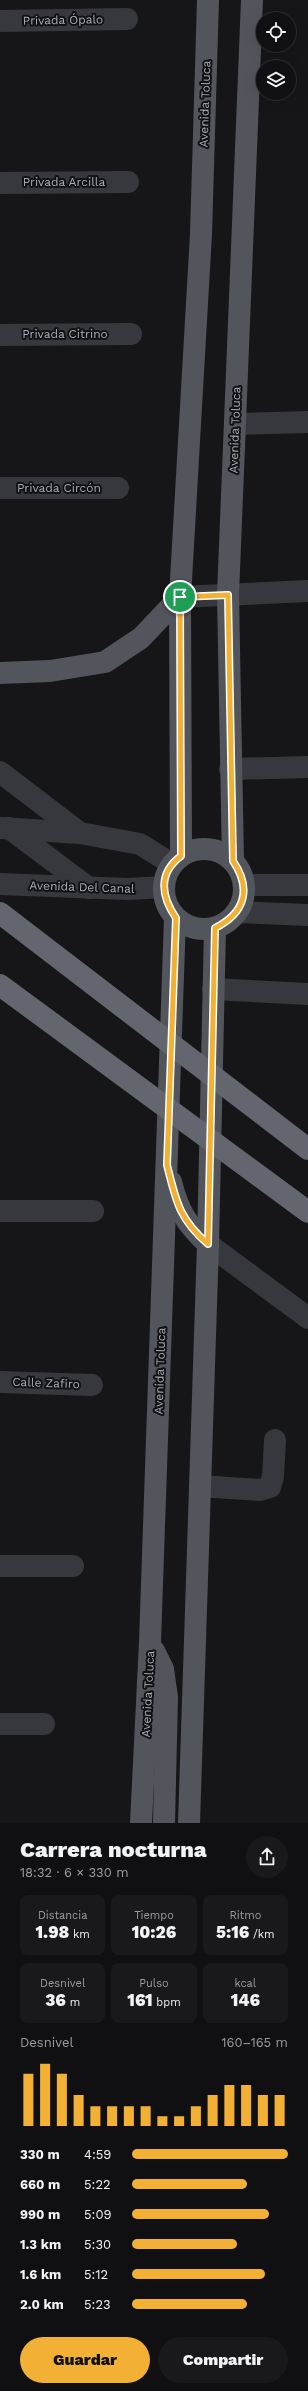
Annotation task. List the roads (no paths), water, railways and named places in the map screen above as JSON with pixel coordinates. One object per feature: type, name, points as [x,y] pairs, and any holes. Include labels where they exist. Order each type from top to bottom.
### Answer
[{"type":"highway","points":[[0,914],[308,1148]]},
{"type":"highway","points":[[0,984],[308,1212]]},
{"type":"main road","name":"Avenida Toluca","points":[[176,860],[180,597],[201,234],[208,0]]},
{"type":"main road","name":"Avenida Toluca","points":[[233,861],[230,769],[228,595],[252,0]]},
{"type":"main road","points":[[0,673],[50,671],[105,662],[141,638],[180,597]]},
{"type":"main road","points":[[214,849],[233,861],[241,872],[244,885],[244,899],[237,912],[227,922],[215,928],[201,930],[187,926],[176,918],[166,904],[164,887],[166,875],[176,860],[191,850],[214,849]]},
{"type":"main road","name":"Avenida Toluca","points":[[141,1823],[150,1642],[176,918]]},
{"type":"main road","points":[[190,1823],[208,1244],[215,928]]},
{"type":"main road","points":[[167,1165],[176,1200],[190,1228],[208,1244]]},
{"type":"main road","points":[[150,1642],[163,1669],[167,1697],[164,1823]]},
{"type":"street","name":"Privada Ópalo","points":[[0,21],[127,19]]},
{"type":"street","name":"Privada Arcilla","points":[[0,183],[128,182]]},
{"type":"street","name":"Privada Citrino","points":[[0,335],[131,334]]},
{"type":"street","points":[[235,424],[308,422]]},
{"type":"street","name":"Privada Circón","points":[[0,488],[118,488]]},
{"type":"street","points":[[180,597],[308,592]]},
{"type":"street","points":[[230,769],[308,767]]},
{"type":"street","points":[[0,772],[80,833]]},
{"type":"street","points":[[4,826],[80,833],[140,844],[176,860]]},
{"type":"street","points":[[4,826],[89,888]]},
{"type":"street","name":"Avenida Del Canal","points":[[0,884],[127,889],[164,887]]},
{"type":"street","points":[[244,885],[308,885]]},
{"type":"street","points":[[237,912],[308,915]]},
{"type":"street","points":[[214,989],[308,994]]},
{"type":"street","points":[[0,1211],[93,1211]]},
{"type":"street","points":[[208,1244],[308,1318]]},
{"type":"street","name":"Calle Zafiro","points":[[0,1382],[92,1385]]},
{"type":"street","points":[[200,1486],[260,1490],[270,1487],[273,1476],[275,1440]]},
{"type":"street","points":[[0,1566],[72,1566]]},
{"type":"street","points":[[0,1724],[44,1724]]}]
